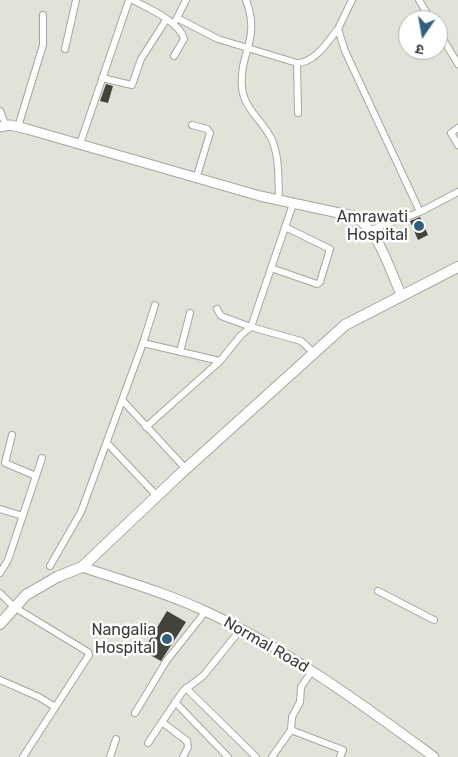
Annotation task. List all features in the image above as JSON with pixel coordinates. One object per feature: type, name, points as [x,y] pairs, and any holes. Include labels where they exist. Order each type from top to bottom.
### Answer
[{"type":"main road","points":[[3,126],[18,127],[279,201],[353,216],[361,220],[370,230],[402,296]]},
{"type":"main road","points":[[0,624],[26,595],[57,577],[82,567],[186,469],[345,325],[458,266]]},
{"type":"main road","name":"Normal Road","points":[[82,567],[157,592],[206,611],[312,671],[434,757]]},
{"type":"street","points":[[65,49],[76,0]]},
{"type":"street","points":[[80,144],[129,0]]},
{"type":"street","points":[[133,0],[166,20],[182,33],[184,39],[174,56]]},
{"type":"street","points":[[173,25],[186,0]]},
{"type":"street","points":[[246,0],[252,20],[242,89],[246,100],[266,130],[274,147],[278,170],[279,201]]},
{"type":"street","points":[[177,18],[218,39],[297,63],[308,60],[319,52],[338,29],[352,0]]},
{"type":"street","points":[[18,127],[43,45],[43,15]]},
{"type":"street","points":[[102,78],[132,86],[141,59],[166,20]]},
{"type":"street","points":[[338,29],[345,50],[420,212]]},
{"type":"street","points":[[448,48],[458,64]]},
{"type":"street","points":[[297,63],[298,113]]},
{"type":"street","points":[[0,111],[3,126]]},
{"type":"street","points":[[192,125],[208,129],[210,133],[196,179]]},
{"type":"street","points":[[458,128],[451,133],[458,145]]},
{"type":"street","points":[[370,230],[420,212],[458,192]]},
{"type":"street","points":[[146,427],[220,361],[240,335],[251,327],[293,204]]},
{"type":"street","points":[[271,268],[317,284],[320,282],[330,249],[285,227]]},
{"type":"street","points":[[50,566],[81,512],[123,401],[155,305]]},
{"type":"street","points":[[217,309],[221,316],[244,322],[251,327],[301,341],[314,353]]},
{"type":"street","points":[[180,352],[190,312]]},
{"type":"street","points":[[143,343],[220,361]]},
{"type":"street","points":[[123,401],[186,469]]},
{"type":"street","points":[[12,435],[4,463],[36,476]]},
{"type":"street","points":[[107,443],[157,496]]},
{"type":"street","points":[[0,573],[8,560],[42,458]]},
{"type":"street","points":[[0,509],[23,516]]},
{"type":"street","points":[[0,557],[8,560]]},
{"type":"street","points":[[378,590],[434,620]]},
{"type":"street","points":[[0,593],[14,607],[88,652],[88,657],[23,757]]},
{"type":"street","points":[[135,713],[167,660],[206,611]]},
{"type":"street","points":[[148,743],[186,688],[203,676],[241,630]]},
{"type":"street","points":[[272,757],[291,730],[292,717],[300,702],[301,687],[312,671]]},
{"type":"street","points":[[0,680],[39,697],[55,707]]},
{"type":"street","points":[[186,688],[256,757]]},
{"type":"street","points":[[175,702],[228,757]]},
{"type":"street","points":[[162,722],[188,741],[188,747],[183,757]]},
{"type":"street","points":[[291,730],[343,750],[340,757]]},
{"type":"street","points":[[110,757],[116,739]]},
{"type":"building","points":[[106,84],[113,86],[108,103],[100,101]]},
{"type":"building","points":[[420,217],[428,235],[418,240],[410,221]]},
{"type":"building","points":[[167,611],[186,622],[161,661],[143,651]]},
{"type":"place","name":"Amrawati Hospital","points":[[419,226]]},
{"type":"place","name":"Nangalia Hospital","points":[[167,639]]}]
